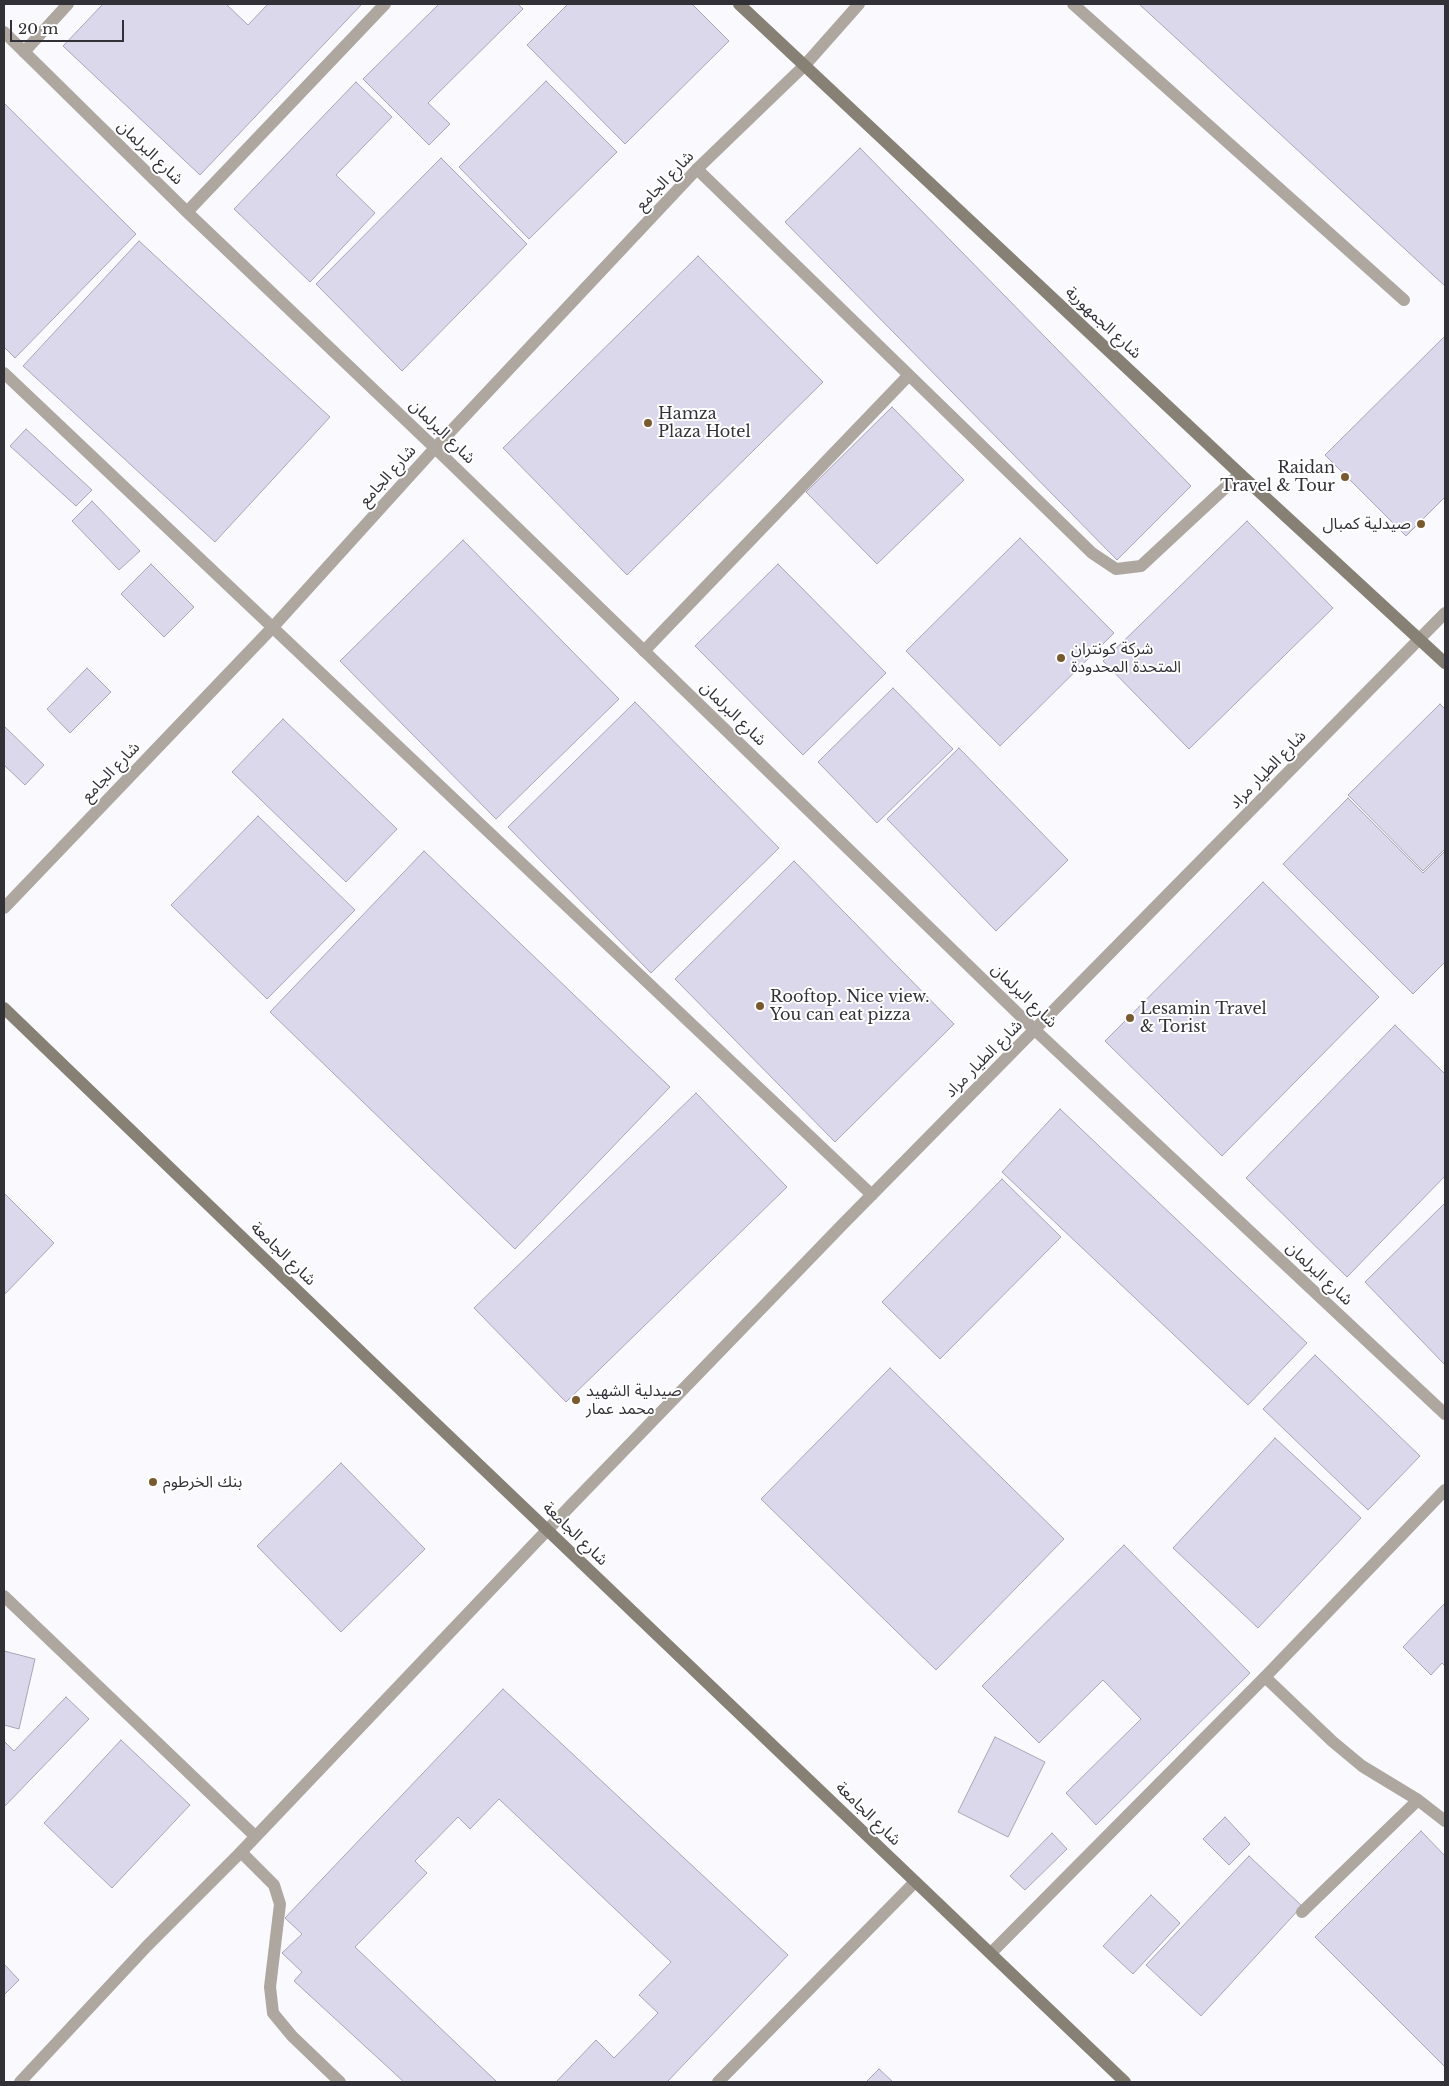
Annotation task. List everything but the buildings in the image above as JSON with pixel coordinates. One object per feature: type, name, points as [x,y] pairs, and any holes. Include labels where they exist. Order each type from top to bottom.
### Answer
[{"type":"main road","name":"شارع الجمهورية","points":[[739,4],[1445,664]]},
{"type":"main road","name":"شارع الجامعة","points":[[4,1008],[1125,2082]]},
{"type":"street","points":[[24,52],[68,4]]},
{"type":"street","points":[[187,212],[385,4]]},
{"type":"street","name":"شارع الجامع","points":[[4,908],[273,627],[435,448],[697,169],[805,65],[859,4]]},
{"type":"street","points":[[1073,4],[1404,300]]},
{"type":"street","name":"شارع البرلمان","points":[[4,32],[187,212],[435,448],[1036,1031],[1445,1414]]},
{"type":"street","points":[[697,169],[1092,553],[1116,569],[1141,566],[1240,474]]},
{"type":"street","points":[[4,373],[872,1194]]},
{"type":"street","points":[[644,651],[909,375]]},
{"type":"street","name":"شارع الطيار مراد","points":[[20,2082],[147,1946],[241,1852],[872,1194],[1036,1031],[1445,613]]},
{"type":"street","points":[[991,1953],[1265,1677],[1445,1490]]},
{"type":"street","points":[[4,1596],[255,1836]]},
{"type":"street","points":[[1265,1677],[1332,1741],[1362,1766],[1418,1800],[1445,1821]]},
{"type":"street","points":[[1302,1912],[1418,1800]]},
{"type":"street","points":[[241,1852],[274,1885],[280,1904],[270,1987],[273,2013],[292,2036],[340,2082]]},
{"type":"street","points":[[718,2082],[915,1882]]},
{"type":"place","name":"Hamza Plaza Hotel","points":[[648,423]]},
{"type":"place","name":"Raidan Travel & Tour","points":[[1345,477]]},
{"type":"place","name":"صيدلية كمبال","points":[[1421,524]]},
{"type":"place","name":"شركة كونتران المتحدة المحدودة","points":[[1061,658]]},
{"type":"place","name":"Rooftop. Nice view. You can eat pizza","points":[[760,1006]]},
{"type":"place","name":"Lesamin Travel & Torist","points":[[1130,1018]]},
{"type":"place","name":"صيدلية الشهيد محمد عمار","points":[[576,1400]]},
{"type":"place","name":"بنك الخرطوم","points":[[153,1482]]}]
